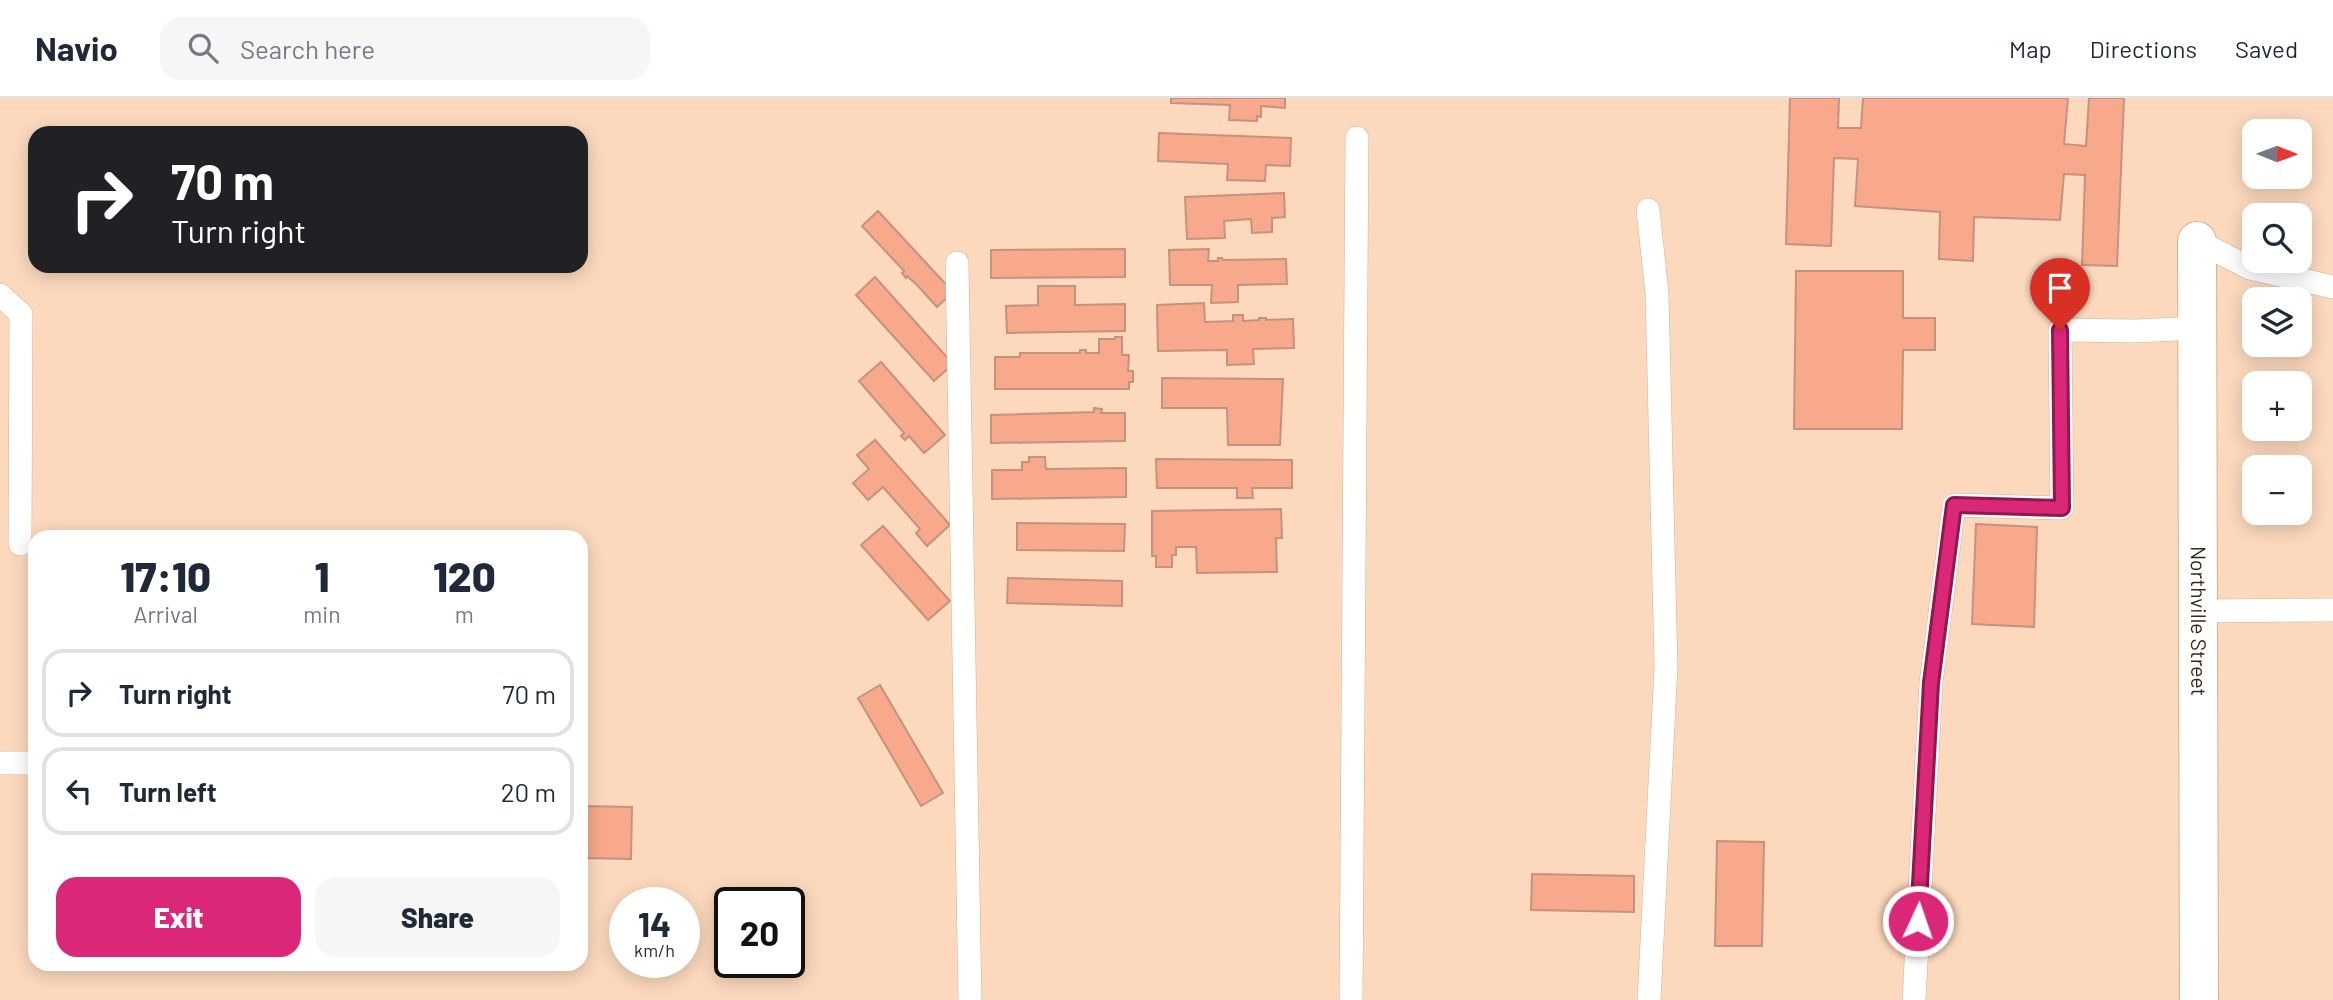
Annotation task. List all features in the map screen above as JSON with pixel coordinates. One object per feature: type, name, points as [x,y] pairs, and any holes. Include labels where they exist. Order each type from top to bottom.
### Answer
[{"type":"street","name":"Northville Street","points":[[2197,241],[2199,1000]]},
{"type":"lane","points":[[1350,1000],[1356,138]]},
{"type":"lane","points":[[1648,210],[1657,293],[1666,666],[1649,1000]]},
{"type":"lane","points":[[2197,241],[2250,268],[2333,287]]},
{"type":"lane","points":[[957,263],[970,1000]]},
{"type":"lane","points":[[0,295],[21,314],[20,544]]},
{"type":"lane","points":[[1914,1000],[1931,683],[1954,505],[2062,508],[2060,330],[2197,328]]},
{"type":"lane","points":[[2198,611],[2333,610]]},
{"type":"lane","points":[[0,763],[28,763]]},
{"type":"building","points":[[1171,98],[1285,98],[1285,108],[1261,106],[1261,117],[1257,116],[1257,121],[1229,120],[1230,105],[1171,103]]},
{"type":"building","points":[[1790,98],[1839,98],[1838,128],[1861,128],[1863,98],[2068,98],[2064,144],[2086,146],[2089,98],[2124,98],[2117,266],[2082,265],[2085,175],[2064,174],[2060,220],[1974,217],[1973,261],[1939,259],[1940,212],[1855,206],[1858,159],[1834,158],[1831,246],[1786,244]]},
{"type":"building","points":[[1159,133],[1291,138],[1290,166],[1266,165],[1265,181],[1227,180],[1228,164],[1158,161]]},
{"type":"building","points":[[1284,193],[1285,217],[1272,218],[1272,232],[1252,233],[1251,219],[1224,221],[1225,238],[1187,239],[1185,197]]},
{"type":"building","points":[[878,211],[953,292],[937,307],[917,285],[907,276],[906,278],[902,273],[904,271],[862,226]]},
{"type":"building","points":[[1125,249],[1125,277],[991,278],[991,250]]},
{"type":"building","points":[[1209,249],[1208,261],[1218,261],[1218,258],[1286,259],[1287,284],[1238,285],[1238,302],[1211,303],[1212,285],[1170,285],[1169,250]]},
{"type":"building","points":[[1796,271],[1903,271],[1903,318],[1935,318],[1935,350],[1903,350],[1902,429],[1794,429]]},
{"type":"building","points":[[875,277],[953,364],[934,381],[856,295]]},
{"type":"building","points":[[1038,286],[1075,286],[1075,305],[1125,304],[1125,331],[1007,333],[1006,306],[1038,305]]},
{"type":"building","points":[[1204,303],[1205,322],[1233,321],[1233,315],[1243,315],[1243,321],[1259,318],[1293,319],[1294,348],[1253,349],[1254,364],[1227,365],[1227,350],[1158,351],[1157,305]]},
{"type":"building","points":[[1122,337],[1122,355],[1129,355],[1128,371],[1133,371],[1133,382],[1129,382],[1129,389],[995,389],[995,357],[1020,357],[1020,353],[1080,353],[1080,350],[1099,353],[1099,339]]},
{"type":"building","points":[[881,362],[945,435],[924,453],[909,436],[905,440],[901,436],[904,433],[859,381]]},
{"type":"building","points":[[1162,378],[1283,379],[1280,445],[1228,445],[1227,408],[1162,408]]},
{"type":"building","points":[[1094,408],[1102,409],[1101,413],[1125,413],[1125,441],[991,443],[991,415],[1094,412]]},
{"type":"building","points":[[875,440],[950,525],[927,546],[916,533],[920,529],[883,487],[868,500],[853,483],[869,469],[857,455]]},
{"type":"building","points":[[1029,457],[1045,457],[1046,469],[1126,468],[1126,497],[992,499],[992,470],[1022,470],[1022,462],[1029,462]]},
{"type":"building","points":[[1156,459],[1292,460],[1292,488],[1252,488],[1253,498],[1237,498],[1237,488],[1157,488]]},
{"type":"building","points":[[1281,509],[1282,538],[1276,538],[1277,572],[1197,573],[1196,547],[1176,547],[1176,555],[1172,555],[1172,567],[1156,567],[1156,556],[1152,556],[1152,511]]},
{"type":"building","points":[[1017,523],[1125,524],[1124,551],[1017,550]]},
{"type":"building","points":[[1976,524],[2037,527],[2034,627],[1972,624]]},
{"type":"building","points":[[883,526],[950,601],[928,620],[861,545]]},
{"type":"building","points":[[1008,578],[1122,581],[1122,606],[1007,603]]},
{"type":"building","points":[[880,685],[943,793],[921,806],[858,698]]},
{"type":"building","points":[[588,806],[632,807],[631,859],[588,858]]},
{"type":"building","points":[[1717,841],[1764,842],[1762,946],[1715,946]]},
{"type":"building","points":[[1532,874],[1634,876],[1634,912],[1531,910]]},
{"type":"route","points":[[1918,921],[1931,683],[1954,505],[2062,508],[2060,330]]}]
